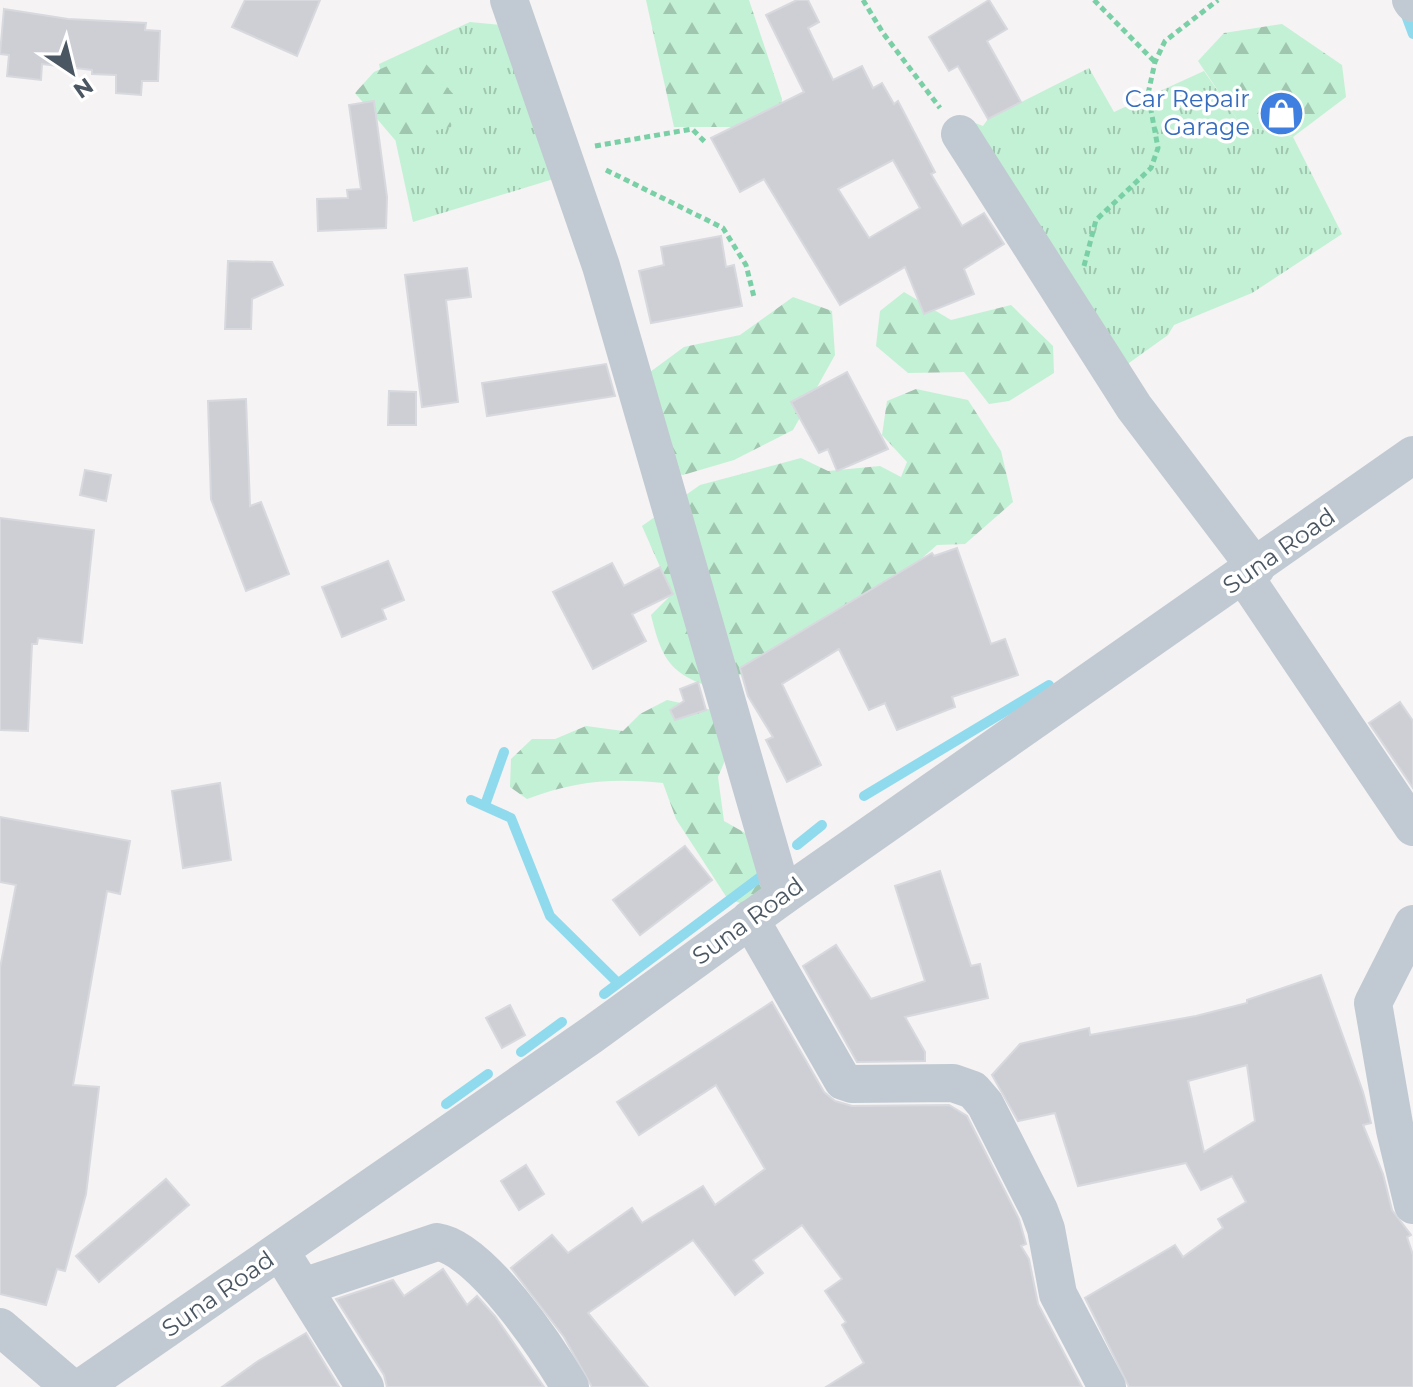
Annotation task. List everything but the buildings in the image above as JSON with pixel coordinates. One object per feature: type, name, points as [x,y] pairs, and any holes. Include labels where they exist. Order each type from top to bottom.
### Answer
[{"type":"street","points":[[509,0],[566,152],[601,266],[783,896]]},
{"type":"street","points":[[960,134],[1073,314],[1250,572],[1413,827]]},
{"type":"street","name":"Suna Road","points":[[82,1387],[590,1036],[750,919],[1413,455]]},
{"type":"street","points":[[750,919],[843,1081],[852,1084],[953,1083],[980,1096],[1039,1210],[1046,1229],[1058,1294],[1107,1387]]},
{"type":"street","points":[[1413,924],[1373,1003],[1392,1116],[1413,1205]]},
{"type":"street","points":[[303,1287],[437,1242],[447,1243],[459,1250],[503,1292],[550,1352],[570,1387]]},
{"type":"street","points":[[279,1251],[365,1387]]},
{"type":"street","points":[[0,1327],[70,1387]]},
{"type":"path","points":[[863,0],[883,33],[960,134]]},
{"type":"path","points":[[1094,0],[1155,62]]},
{"type":"path","points":[[1073,314],[1096,220],[1151,168],[1158,148],[1148,94],[1155,62],[1165,41],[1218,0]]},
{"type":"path","points":[[566,152],[692,129],[707,144]]},
{"type":"path","points":[[566,152],[723,228],[746,265],[754,297]]},
{"type":"green space","points":[[646,0],[749,0],[782,99],[781,127],[674,127]]},
{"type":"green space","points":[[470,22],[501,25],[560,177],[413,222],[379,64]]},
{"type":"green space","points":[[1282,24],[1342,65],[1346,97],[1293,137],[1241,125],[1198,61],[1224,33]]},
{"type":"green space","points":[[416,53],[456,97],[451,127],[395,140],[355,93],[374,72]]},
{"type":"green space","points":[[1089,68],[1114,112],[1204,71],[1241,125],[1293,137],[1342,234],[1252,293],[1174,325],[1168,335],[1129,363],[1130,380],[970,121],[983,126],[988,119]]},
{"type":"green space","points":[[904,292],[951,320],[1011,305],[1053,346],[1054,373],[1009,401],[989,404],[964,372],[908,373],[876,346],[880,311]]},
{"type":"green space","points":[[793,297],[832,311],[835,355],[793,430],[734,460],[683,475],[648,468],[650,372],[684,347],[740,335]]},
{"type":"green space","points":[[916,389],[968,400],[1001,451],[1013,502],[965,544],[937,545],[891,585],[717,689],[679,672],[659,644],[651,615],[672,594],[642,526],[700,485],[801,458],[828,471],[880,466],[901,477],[907,462],[882,435],[887,401]]},
{"type":"green space","points":[[667,700],[726,713],[734,739],[718,777],[724,821],[761,842],[773,879],[745,905],[727,898],[676,819],[663,783],[594,782],[527,799],[510,787],[511,759],[532,739],[555,739],[586,726],[623,731],[640,714]]},
{"type":"waterway","points":[[1404,10],[1413,34]]},
{"type":"waterway","points":[[864,796],[1049,685]]},
{"type":"waterway","points":[[485,805],[504,752]]},
{"type":"waterway","points":[[471,800],[511,818],[550,916],[618,983]]},
{"type":"waterway","points":[[797,845],[822,825]]},
{"type":"waterway","points":[[604,994],[763,875]]},
{"type":"waterway","points":[[521,1052],[562,1022]]},
{"type":"waterway","points":[[446,1104],[488,1074]]},
{"type":"place","name":"Car Repair Garage","points":[[1281,113]]}]
